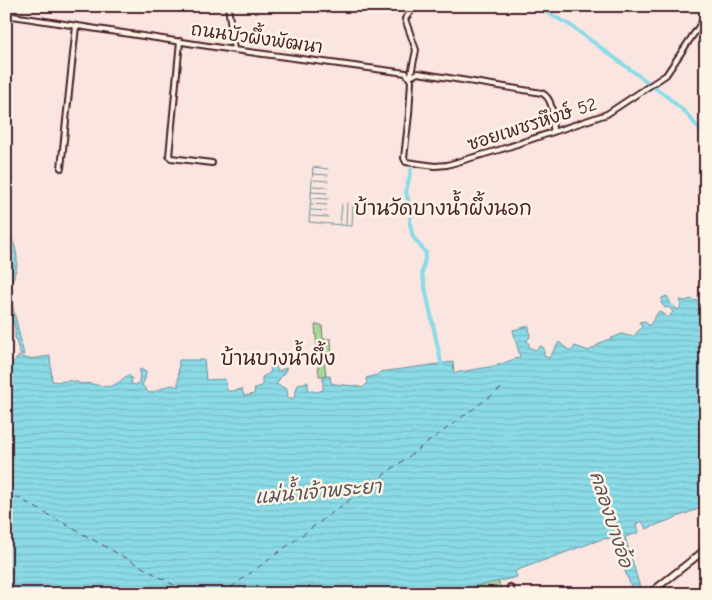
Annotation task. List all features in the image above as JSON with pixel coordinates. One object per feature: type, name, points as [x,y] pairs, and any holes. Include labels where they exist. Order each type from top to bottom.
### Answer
[{"type":"main road","points":[[649,594],[706,549]]},
{"type":"street","points":[[228,6],[234,50]]},
{"type":"street","points":[[410,78],[416,50],[405,19],[415,6]]},
{"type":"street","name":"ถนนบัวผึ้งพัฒนา","points":[[6,15],[234,50],[406,73],[410,78],[418,74],[542,93],[549,99],[551,106],[553,132]]},
{"type":"street","name":"ซอยเพชรหึงษ์ 52","points":[[410,78],[404,158],[406,162],[435,166],[447,165],[600,117],[666,75],[706,16]]},
{"type":"street","points":[[61,168],[76,26]]},
{"type":"street","points":[[180,41],[169,156],[171,158],[212,163]]},
{"type":"street","points":[[510,587],[513,594]]},
{"type":"green space","points":[[315,325],[322,325],[323,339],[331,339],[332,356],[324,358],[326,376],[319,376]]},
{"type":"green space","points":[[498,581],[503,594],[446,593]]},
{"type":"water","points":[[6,221],[17,258],[10,294],[24,355],[20,354],[15,337],[15,328],[6,302],[6,279],[10,272],[12,260],[6,244]]},
{"type":"water","points":[[706,294],[706,506],[646,529],[642,521],[636,524],[638,533],[625,537],[642,594],[634,594],[612,538],[602,539],[515,571],[517,577],[444,594],[6,594],[6,370],[19,356],[29,359],[50,356],[52,381],[71,381],[81,384],[110,386],[118,383],[128,375],[132,378],[131,384],[136,385],[139,382],[140,369],[146,372],[142,385],[149,393],[170,385],[178,387],[179,360],[204,360],[206,380],[225,379],[227,391],[242,389],[244,396],[254,394],[255,388],[262,386],[262,377],[270,373],[271,366],[276,364],[277,371],[287,368],[276,384],[287,389],[288,398],[294,398],[298,384],[308,382],[308,390],[317,392],[323,390],[323,376],[330,376],[331,383],[363,388],[367,383],[366,378],[377,375],[380,372],[453,362],[454,373],[495,366],[520,357],[513,330],[529,326],[530,337],[527,340],[530,348],[536,350],[540,346],[544,348],[544,356],[549,358],[559,342],[572,351],[575,346],[589,351],[602,342],[622,334],[633,337],[642,327],[639,322],[645,321],[649,326],[659,311],[668,318],[673,312],[669,307],[665,308],[661,303],[662,298],[667,296],[671,304],[678,310],[681,306],[680,300],[691,299],[694,301],[703,299]]},
{"type":"waterway","points":[[535,6],[570,25],[665,95],[686,113],[706,137]]},
{"type":"waterway","points":[[328,169],[313,167],[309,222],[352,226],[353,203]]},
{"type":"waterway","points":[[411,170],[406,192],[411,211],[410,224],[413,237],[426,253],[422,273],[442,367]]},
{"type":"waterway","points":[[313,174],[328,175]]},
{"type":"waterway","points":[[314,180],[328,181]]},
{"type":"waterway","points":[[313,186],[327,187]]},
{"type":"waterway","points":[[311,192],[327,193]]},
{"type":"waterway","points":[[311,198],[328,199]]},
{"type":"waterway","points":[[346,224],[347,203]]},
{"type":"waterway","points":[[311,204],[327,205]]},
{"type":"waterway","points":[[340,225],[342,204]]},
{"type":"waterway","points":[[311,210],[327,211]]},
{"type":"waterway","points":[[311,216],[328,217]]},
{"type":"ferry route","points":[[222,594],[503,387]]},
{"type":"ferry route","points":[[6,491],[190,594]]},
{"type":"district","name":"บ้านวัดบางน้ำผึ้งนอก","points":[[443,208]]},
{"type":"district","name":"บ้านบางน้ำผึ้ง","points":[[278,358]]},
{"type":"water label","name":"แม่น้ำเจ้าพระยา","points":[[318,491]]},
{"type":"water label","name":"คลองบางอ้อ","points":[[612,519]]}]
